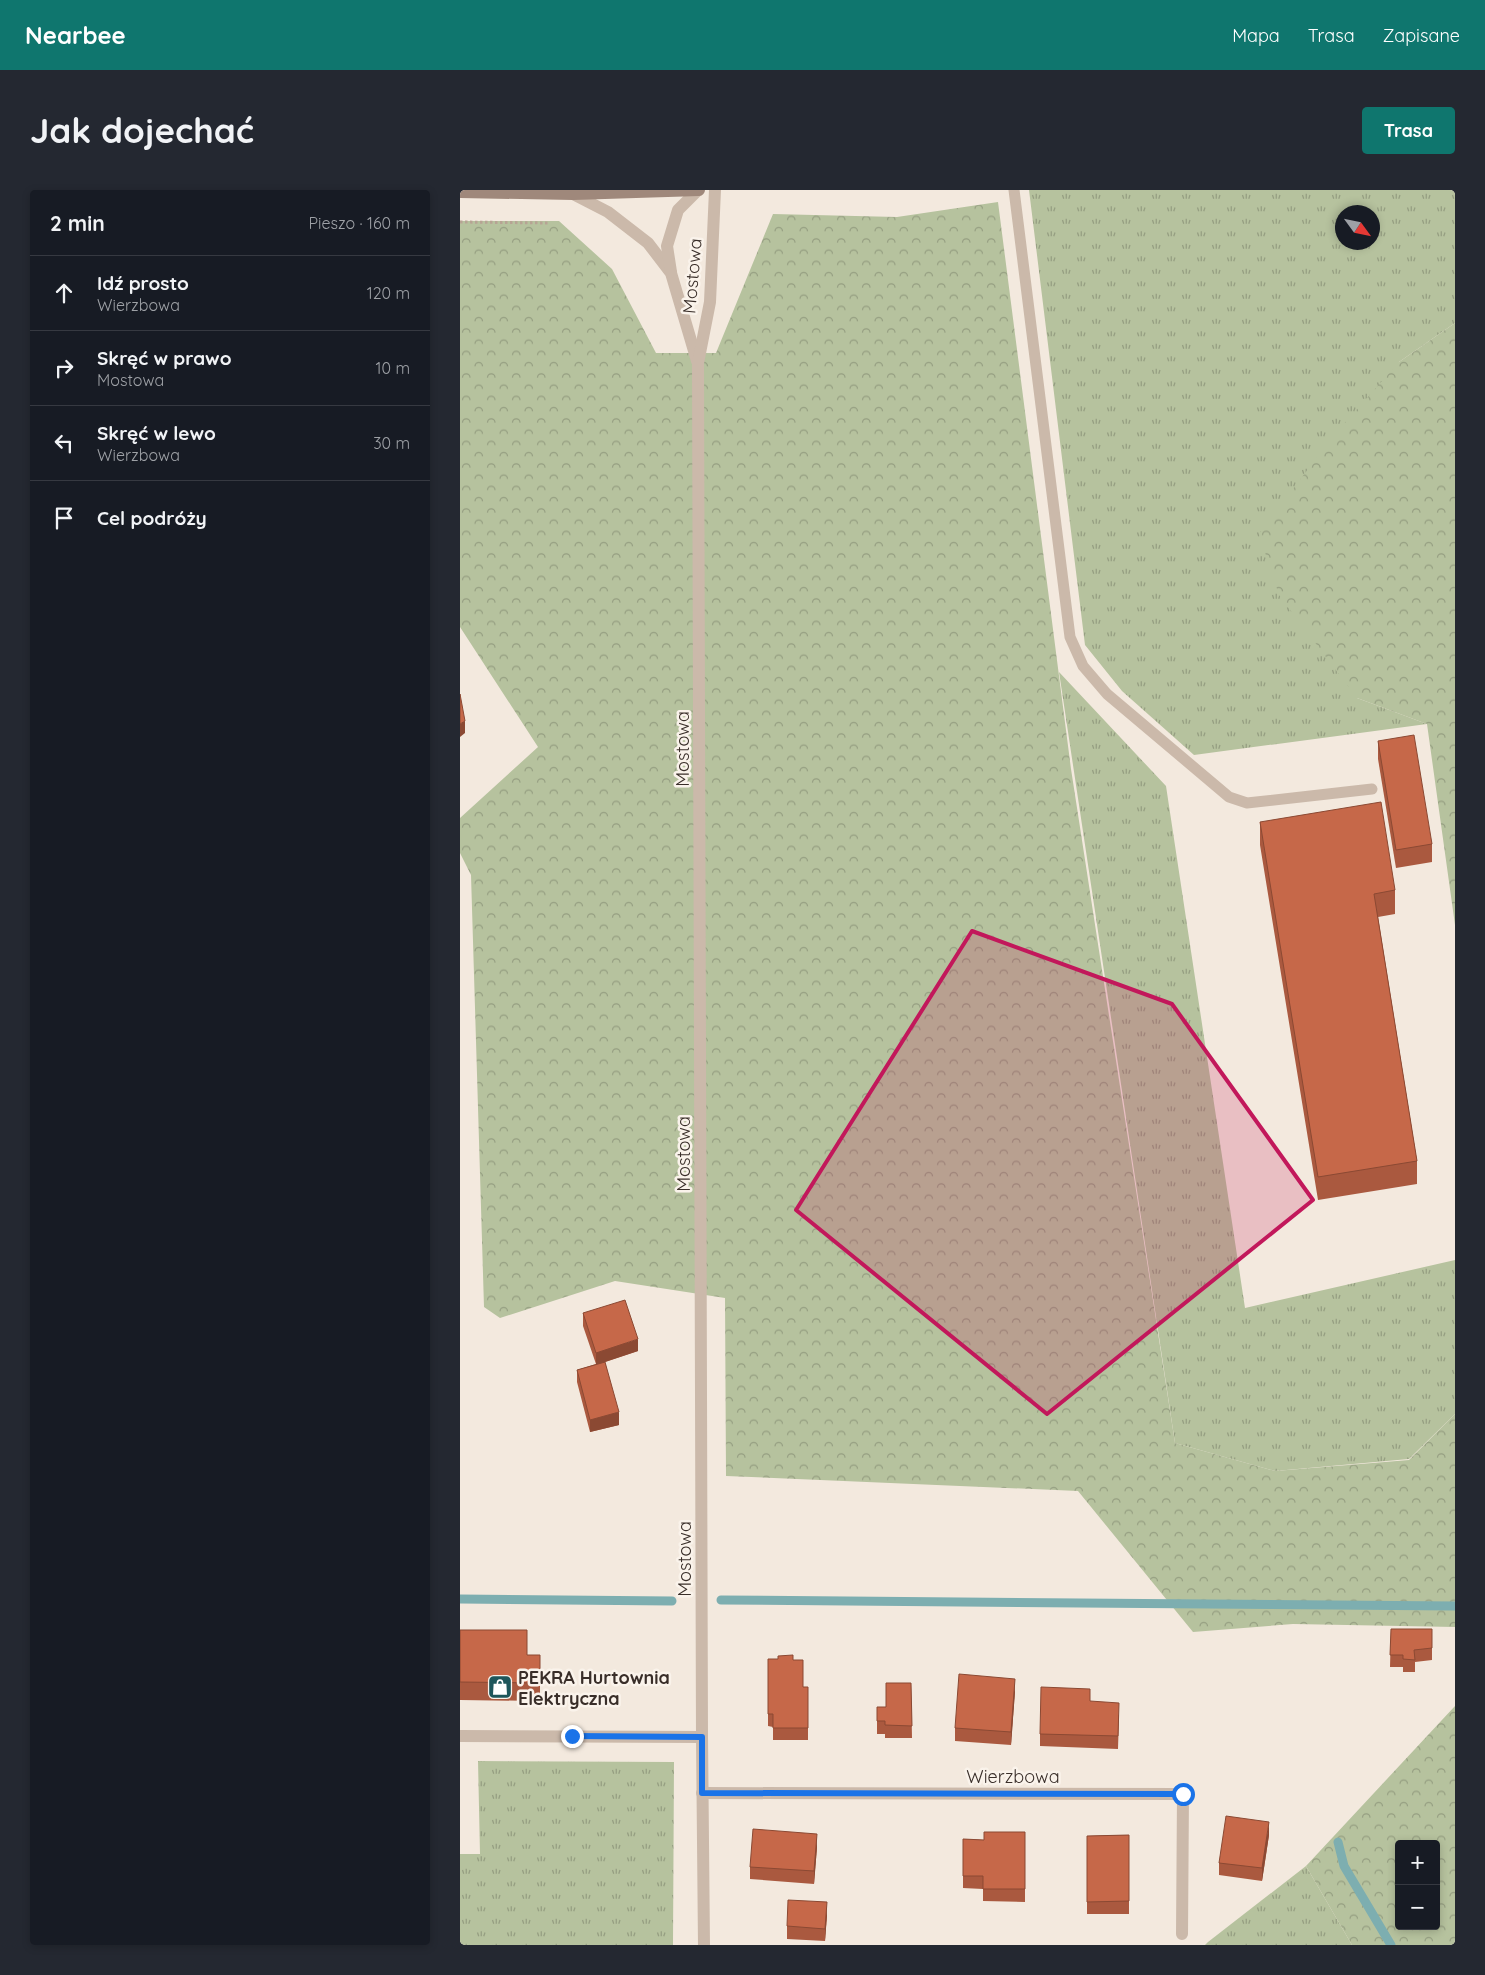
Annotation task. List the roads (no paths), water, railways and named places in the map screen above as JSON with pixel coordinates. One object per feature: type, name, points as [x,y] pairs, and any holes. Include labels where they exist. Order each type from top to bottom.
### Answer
[{"type":"main road","points":[[460,192],[573,194],[698,190]]},
{"type":"street","name":"Mostowa","points":[[698,190],[678,210],[667,246],[672,273],[698,363]]},
{"type":"street","name":"Mostowa","points":[[704,1945],[698,363],[710,302],[715,190]]},
{"type":"street","name":"Mostowa","points":[[573,194],[608,212],[648,243],[672,273]]},
{"type":"street","points":[[460,1736],[702,1737]]},
{"type":"street","name":"Wierzbowa","points":[[702,1793],[1183,1794],[1182,1934]]},
{"type":"lane","points":[[1014,190],[1070,637],[1083,666],[1107,694],[1229,797],[1247,802],[1372,789]]},
{"type":"waterway","points":[[460,1599],[672,1601]]},
{"type":"waterway","points":[[721,1600],[1455,1606]]},
{"type":"waterway","points":[[1338,1842],[1344,1866],[1391,1945]]},
{"type":"place","name":"PEKRA Hurtownia Elektryczna","points":[[500,1687]]}]
